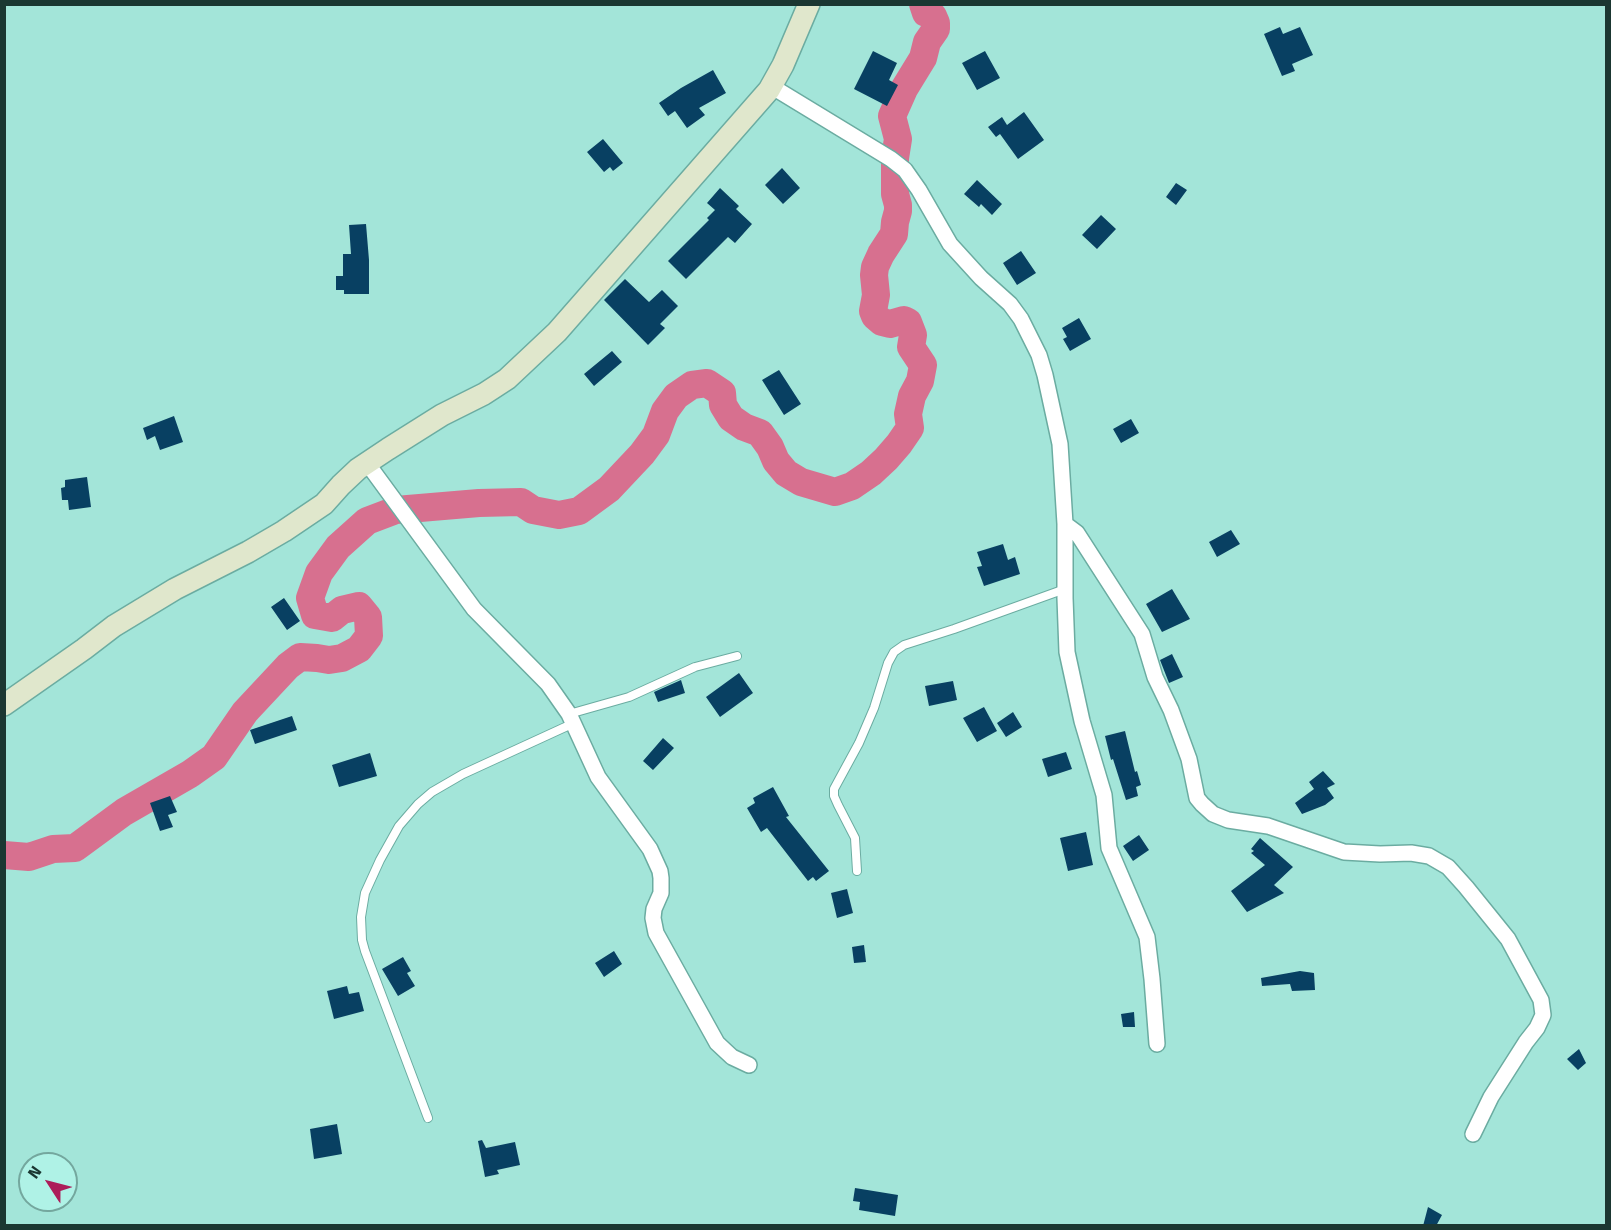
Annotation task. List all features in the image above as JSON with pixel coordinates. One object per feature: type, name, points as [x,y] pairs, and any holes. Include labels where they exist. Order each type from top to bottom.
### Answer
[{"type":"street","points":[[4,705],[114,626],[175,589],[249,552],[284,531],[324,504],[341,485],[367,464],[442,415],[484,394],[513,374],[565,323],[748,115],[771,86],[783,65],[809,4]]},
{"type":"street","points":[[771,86],[891,159],[904,170],[919,190],[950,244],[981,278],[1011,304],[1038,355],[1045,375],[1060,444],[1065,524],[1067,652],[1082,721],[1104,795],[1109,848],[1147,937],[1156,1044]]},
{"type":"street","points":[[367,464],[474,609],[548,684],[572,718],[598,777],[650,849],[660,871],[661,893],[653,918],[656,933],[717,1043],[732,1057],[748,1065]]},
{"type":"street","points":[[1065,524],[1077,533],[1142,634],[1155,676],[1171,710],[1189,759],[1197,798],[1207,809],[1220,818],[1269,826],[1344,852],[1411,853],[1429,856],[1448,867],[1508,939],[1541,1000],[1543,1015],[1537,1028],[1491,1097],[1473,1134]]},
{"type":"lane","points":[[857,871],[855,838],[838,806],[834,789],[859,743],[894,652],[904,645],[1065,589]]},
{"type":"lane","points":[[428,1118],[365,951],[361,929],[365,893],[399,826],[432,792],[572,718],[629,697],[695,667],[737,656]]},
{"type":"building","points":[[1280,27],[1283,34],[1300,27],[1313,55],[1292,64],[1295,71],[1282,76],[1264,34]]},
{"type":"building","points":[[873,51],[897,63],[889,80],[898,85],[887,106],[854,89]]},
{"type":"building","points":[[985,51],[1000,78],[977,90],[962,63]]},
{"type":"building","points":[[713,70],[726,93],[699,108],[705,115],[687,128],[675,111],[668,116],[659,103]]},
{"type":"building","points":[[1024,112],[1044,140],[1018,159],[1000,134],[996,137],[988,127],[1002,117],[1007,125]]},
{"type":"building","points":[[603,139],[623,163],[613,171],[610,167],[604,172],[587,152]]},
{"type":"building","points":[[782,168],[800,188],[783,204],[765,185]]},
{"type":"building","points":[[977,180],[1002,204],[992,215],[981,204],[979,207],[964,194]]},
{"type":"building","points":[[1176,183],[1187,190],[1176,205],[1166,197]]},
{"type":"building","points":[[720,188],[739,206],[736,209],[752,224],[735,243],[728,237],[686,279],[668,261],[709,220],[707,218],[715,210],[707,203]]},
{"type":"building","points":[[1101,215],[1116,229],[1097,249],[1082,235]]},
{"type":"building","points":[[366,224],[369,294],[344,294],[344,290],[336,290],[336,276],[343,276],[343,254],[351,254],[349,225]]},
{"type":"building","points":[[1021,251],[1036,273],[1017,285],[1003,263]]},
{"type":"building","points":[[625,279],[649,302],[662,290],[678,306],[660,324],[665,328],[648,345],[604,300]]},
{"type":"building","points":[[1079,318],[1091,339],[1070,351],[1063,339],[1067,337],[1062,328]]},
{"type":"building","points":[[612,351],[622,362],[594,386],[584,374]]},
{"type":"building","points":[[779,370],[801,404],[784,415],[762,380]]},
{"type":"building","points":[[174,416],[183,442],[160,450],[155,436],[147,440],[143,428]]},
{"type":"building","points":[[1131,419],[1139,433],[1121,443],[1113,429]]},
{"type":"building","points":[[87,477],[91,507],[69,510],[68,500],[62,500],[61,488],[65,487],[65,480]]},
{"type":"building","points":[[1231,530],[1240,544],[1217,557],[1209,542]]},
{"type":"building","points":[[1003,544],[1008,560],[1015,557],[1020,574],[984,586],[977,567],[982,566],[977,552]]},
{"type":"building","points":[[1172,589],[1190,619],[1162,632],[1146,604]]},
{"type":"building","points":[[284,598],[300,621],[287,630],[271,607]]},
{"type":"building","points":[[1172,654],[1183,677],[1169,683],[1160,660]]},
{"type":"building","points":[[739,673],[753,693],[720,717],[706,697]]},
{"type":"building","points":[[681,680],[685,693],[658,702],[654,692]]},
{"type":"building","points":[[953,681],[957,700],[929,706],[925,686]]},
{"type":"building","points":[[984,707],[997,731],[977,742],[963,718]]},
{"type":"building","points":[[1013,712],[1022,727],[1006,737],[997,723]]},
{"type":"building","points":[[292,716],[297,730],[255,744],[250,730]]},
{"type":"building","points":[[1125,731],[1135,772],[1137,771],[1141,785],[1136,787],[1138,796],[1126,800],[1105,736]]},
{"type":"building","points":[[663,738],[674,748],[653,770],[643,761]]},
{"type":"building","points":[[1066,752],[1072,769],[1048,777],[1042,759]]},
{"type":"building","points":[[370,753],[377,776],[339,787],[332,765]]},
{"type":"building","points":[[1323,771],[1335,784],[1327,788],[1334,798],[1325,805],[1302,814],[1295,803],[1314,789],[1309,782]]},
{"type":"building","points":[[773,787],[789,816],[786,817],[829,871],[816,881],[813,877],[808,881],[767,828],[761,832],[747,808],[755,803],[753,798]]},
{"type":"building","points":[[170,796],[177,812],[168,815],[173,827],[160,831],[150,803]]},
{"type":"building","points":[[1086,832],[1093,865],[1068,871],[1060,838]]},
{"type":"building","points":[[1139,835],[1149,850],[1133,861],[1123,846]]},
{"type":"building","points":[[1260,838],[1293,867],[1274,885],[1284,893],[1247,912],[1231,891],[1265,865],[1251,853],[1254,851],[1251,849]]},
{"type":"building","points":[[847,889],[853,913],[837,918],[831,893]]},
{"type":"building","points":[[864,945],[866,962],[854,963],[852,947]]},
{"type":"building","points":[[614,951],[622,964],[604,977],[595,963]]},
{"type":"building","points":[[403,957],[411,971],[407,973],[415,986],[398,996],[382,969]]},
{"type":"building","points":[[1300,971],[1314,973],[1315,990],[1292,991],[1290,984],[1262,986],[1261,978]]},
{"type":"building","points":[[347,986],[349,994],[359,992],[364,1011],[334,1019],[327,991]]},
{"type":"building","points":[[1134,1012],[1135,1027],[1123,1027],[1121,1014]]},
{"type":"building","points":[[1579,1049],[1586,1063],[1578,1070],[1567,1059]]},
{"type":"building","points":[[337,1124],[342,1154],[314,1159],[310,1129]]},
{"type":"building","points":[[482,1140],[486,1148],[515,1142],[520,1165],[497,1170],[499,1174],[485,1177],[478,1141]]},
{"type":"building","points":[[855,1188],[898,1195],[895,1216],[859,1210],[860,1202],[853,1201]]},
{"type":"building","points":[[1428,1207],[1442,1215],[1436,1226],[1423,1226]]},
{"type":"waterway","points":[[4,855],[29,857],[53,849],[75,848],[124,812],[190,774],[214,757],[245,712],[288,666],[300,657],[329,660],[342,658],[359,649],[369,636],[368,617],[359,606],[342,610],[332,618],[315,615],[310,598],[319,573],[338,547],[367,521],[396,510],[479,503],[521,502],[533,510],[559,515],[579,511],[609,489],[642,454],[656,435],[665,411],[676,396],[692,385],[707,383],[722,393],[723,405],[731,418],[744,427],[760,433],[776,461],[786,473],[801,482],[835,492],[852,486],[871,473],[886,459],[910,428],[908,414],[912,396],[920,381],[923,365],[911,347],[913,335],[908,322],[904,320],[890,324],[882,322],[873,311],[876,295],[875,267],[894,234],[898,211],[895,194],[895,158],[898,139],[892,116],[904,89],[923,58],[927,42],[936,29],[933,16],[926,13],[923,4]]}]
